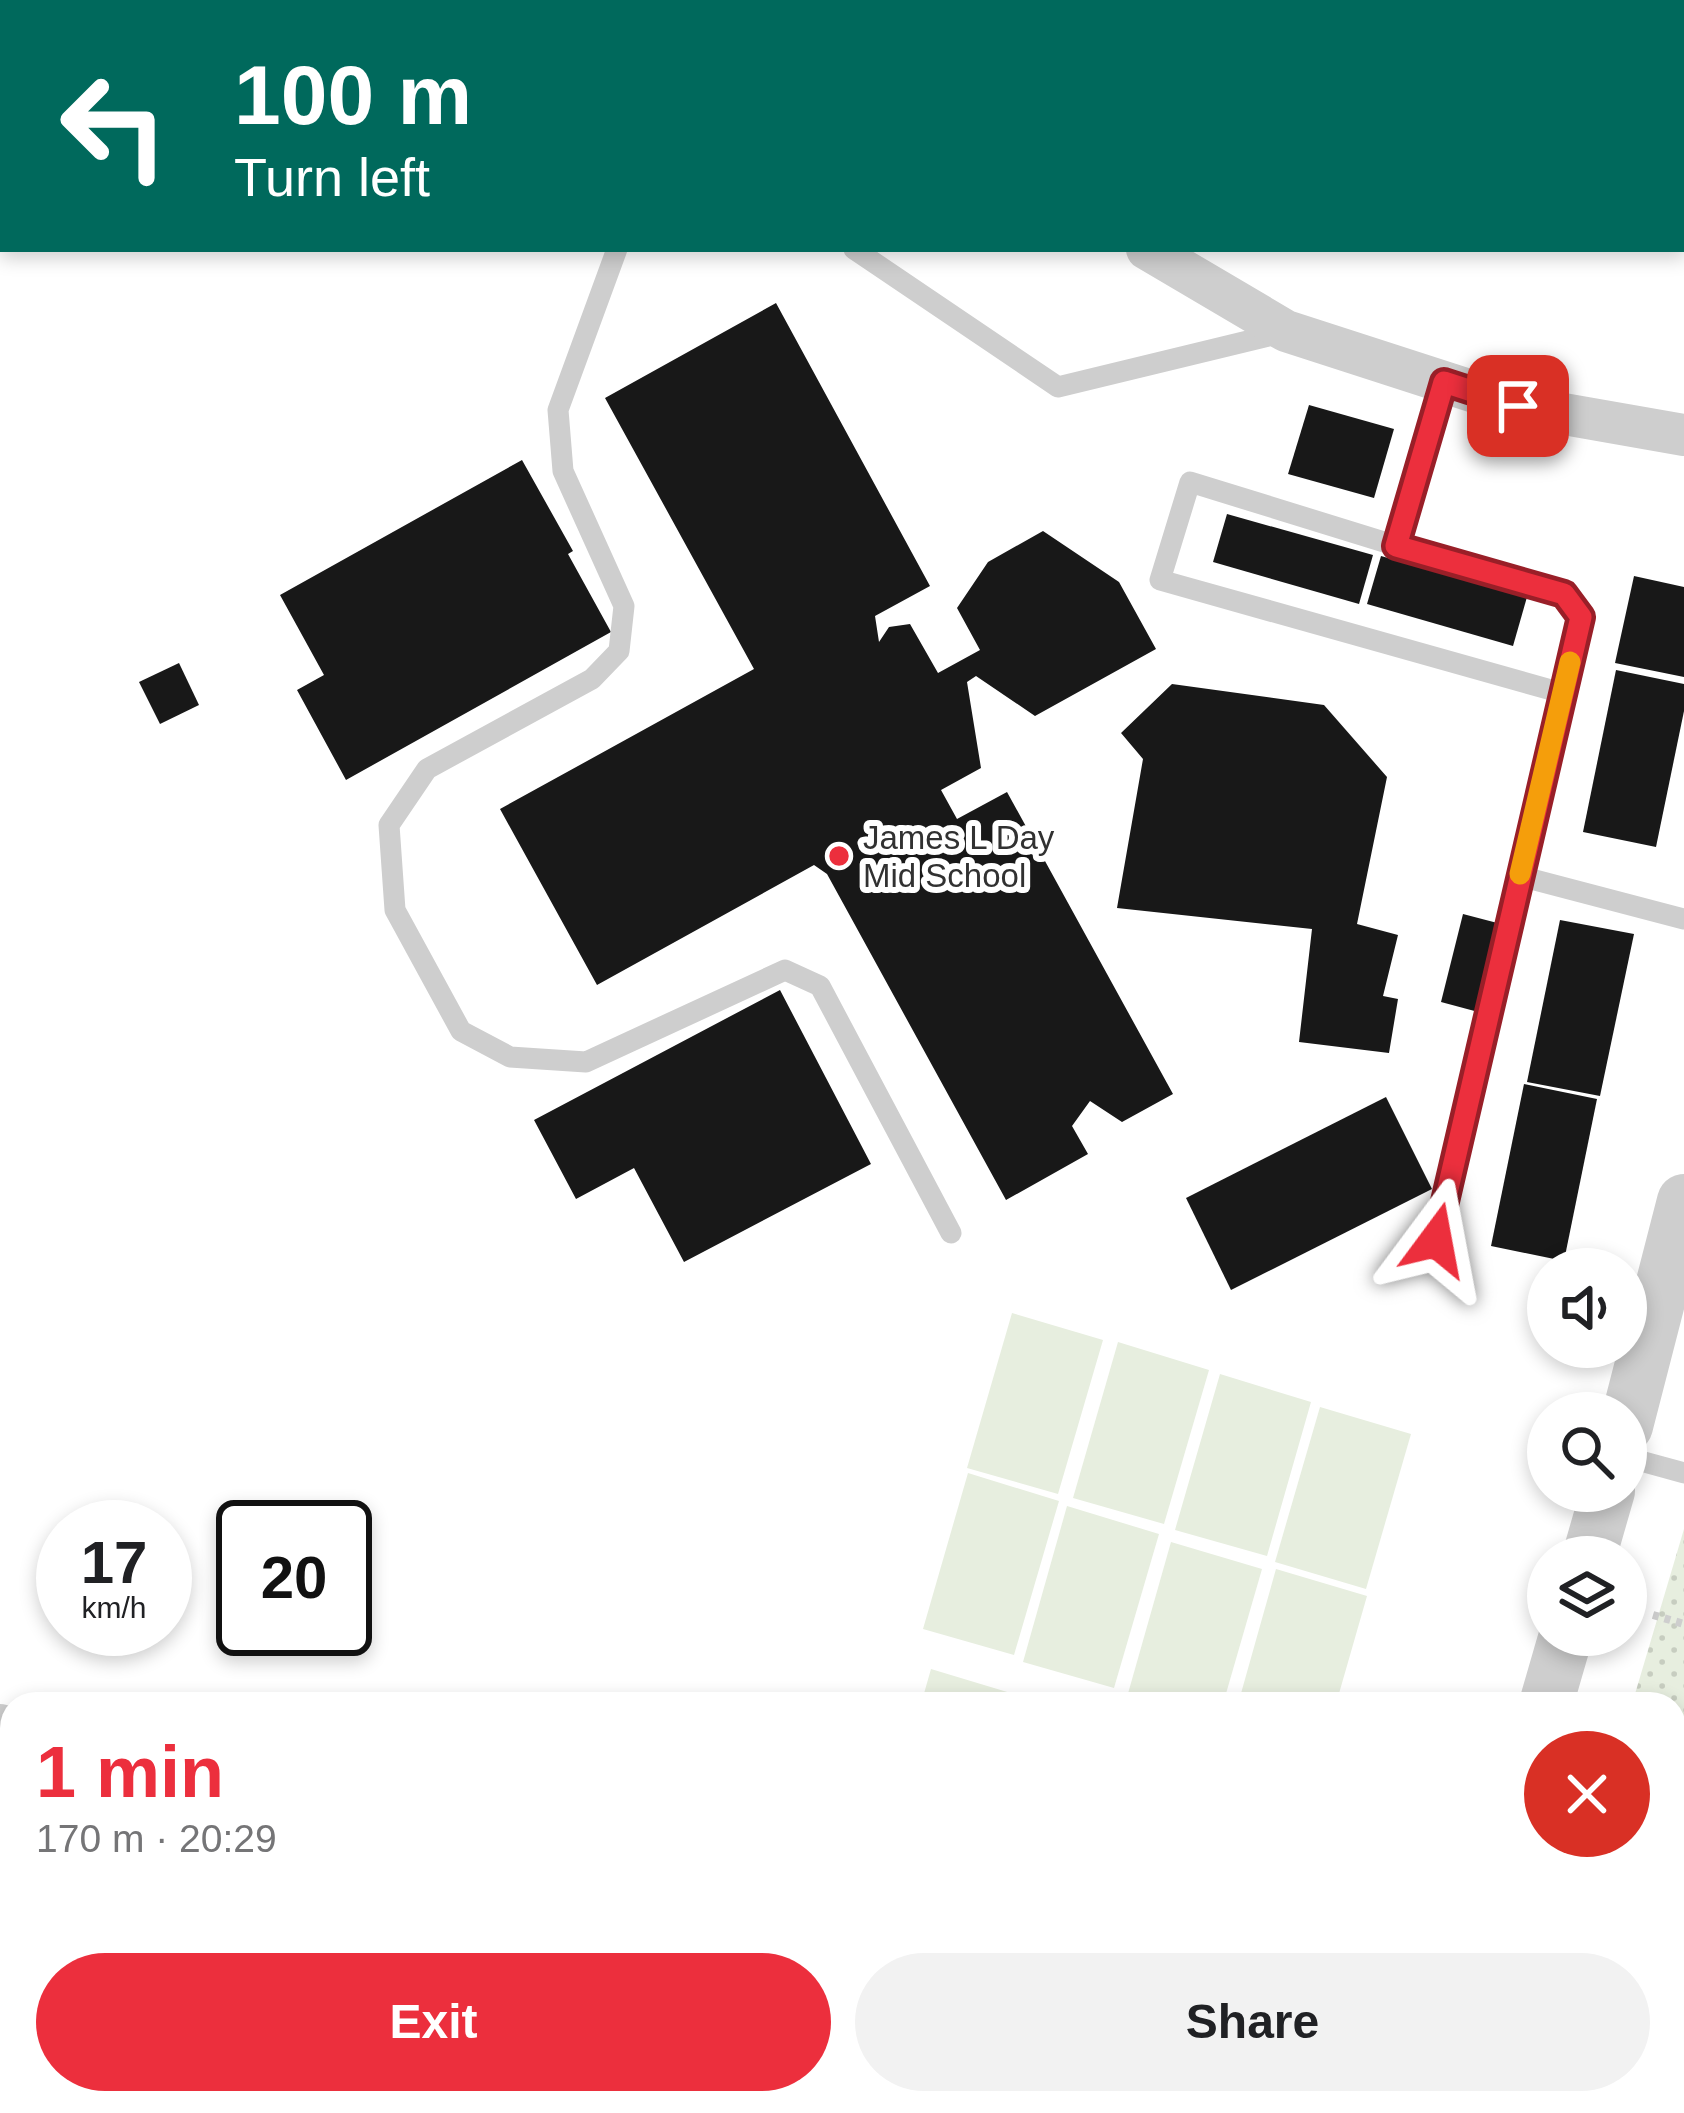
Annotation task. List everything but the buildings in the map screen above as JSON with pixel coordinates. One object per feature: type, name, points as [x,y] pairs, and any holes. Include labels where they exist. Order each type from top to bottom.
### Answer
[{"type":"street","points":[[1152,252],[1286,331],[1518,406],[1684,435]]},
{"type":"street","points":[[1635,1392],[1684,1201]]},
{"type":"street","points":[[1549,1692],[1560,1656]]},
{"type":"lane","points":[[616,252],[558,410],[563,472],[624,606],[619,651],[592,679],[427,769],[388,825],[395,910],[461,1030],[510,1057],[586,1062],[785,970],[820,986],[951,1233]]},
{"type":"lane","points":[[858,252],[1058,387],[1286,331]]},
{"type":"lane","points":[[1396,546],[1444,382]]},
{"type":"lane","points":[[1436,1240],[1581,617],[1564,594],[1190,482],[1160,580],[1562,693]]},
{"type":"lane","points":[[1520,876],[1684,920]]},
{"type":"lane","points":[[1647,1462],[1684,1472]]},
{"type":"path","points":[[1653,1615],[1684,1624]]},
{"type":"green space","points":[[1012,1313],[1103,1340],[1058,1494],[967,1468]]},
{"type":"green space","points":[[1118,1342],[1209,1370],[1164,1524],[1073,1498]]},
{"type":"green space","points":[[1220,1374],[1311,1402],[1267,1556],[1175,1530]]},
{"type":"green space","points":[[1320,1407],[1411,1434],[1366,1589],[1275,1562]]},
{"type":"green space","points":[[968,1473],[1059,1501],[1014,1655],[923,1629]]},
{"type":"green space","points":[[1067,1506],[1159,1534],[1114,1688],[1023,1662]]},
{"type":"green space","points":[[1684,1529],[1684,1692],[1636,1692]]},
{"type":"green space","points":[[1171,1542],[1262,1569],[1226,1692],[1128,1692]]},
{"type":"green space","points":[[1276,1569],[1367,1596],[1339,1692],[1241,1692]]},
{"type":"green space","points":[[931,1669],[1007,1692],[924,1692]]},
{"type":"slow traffic","points":[[1520,874],[1570,662]]},
{"type":"place","name":"James L Day Mid School","points":[[839,856]]},
{"type":"route","points":[[1436,1240],[1581,617],[1564,594],[1396,546],[1444,382],[1518,406]]}]
